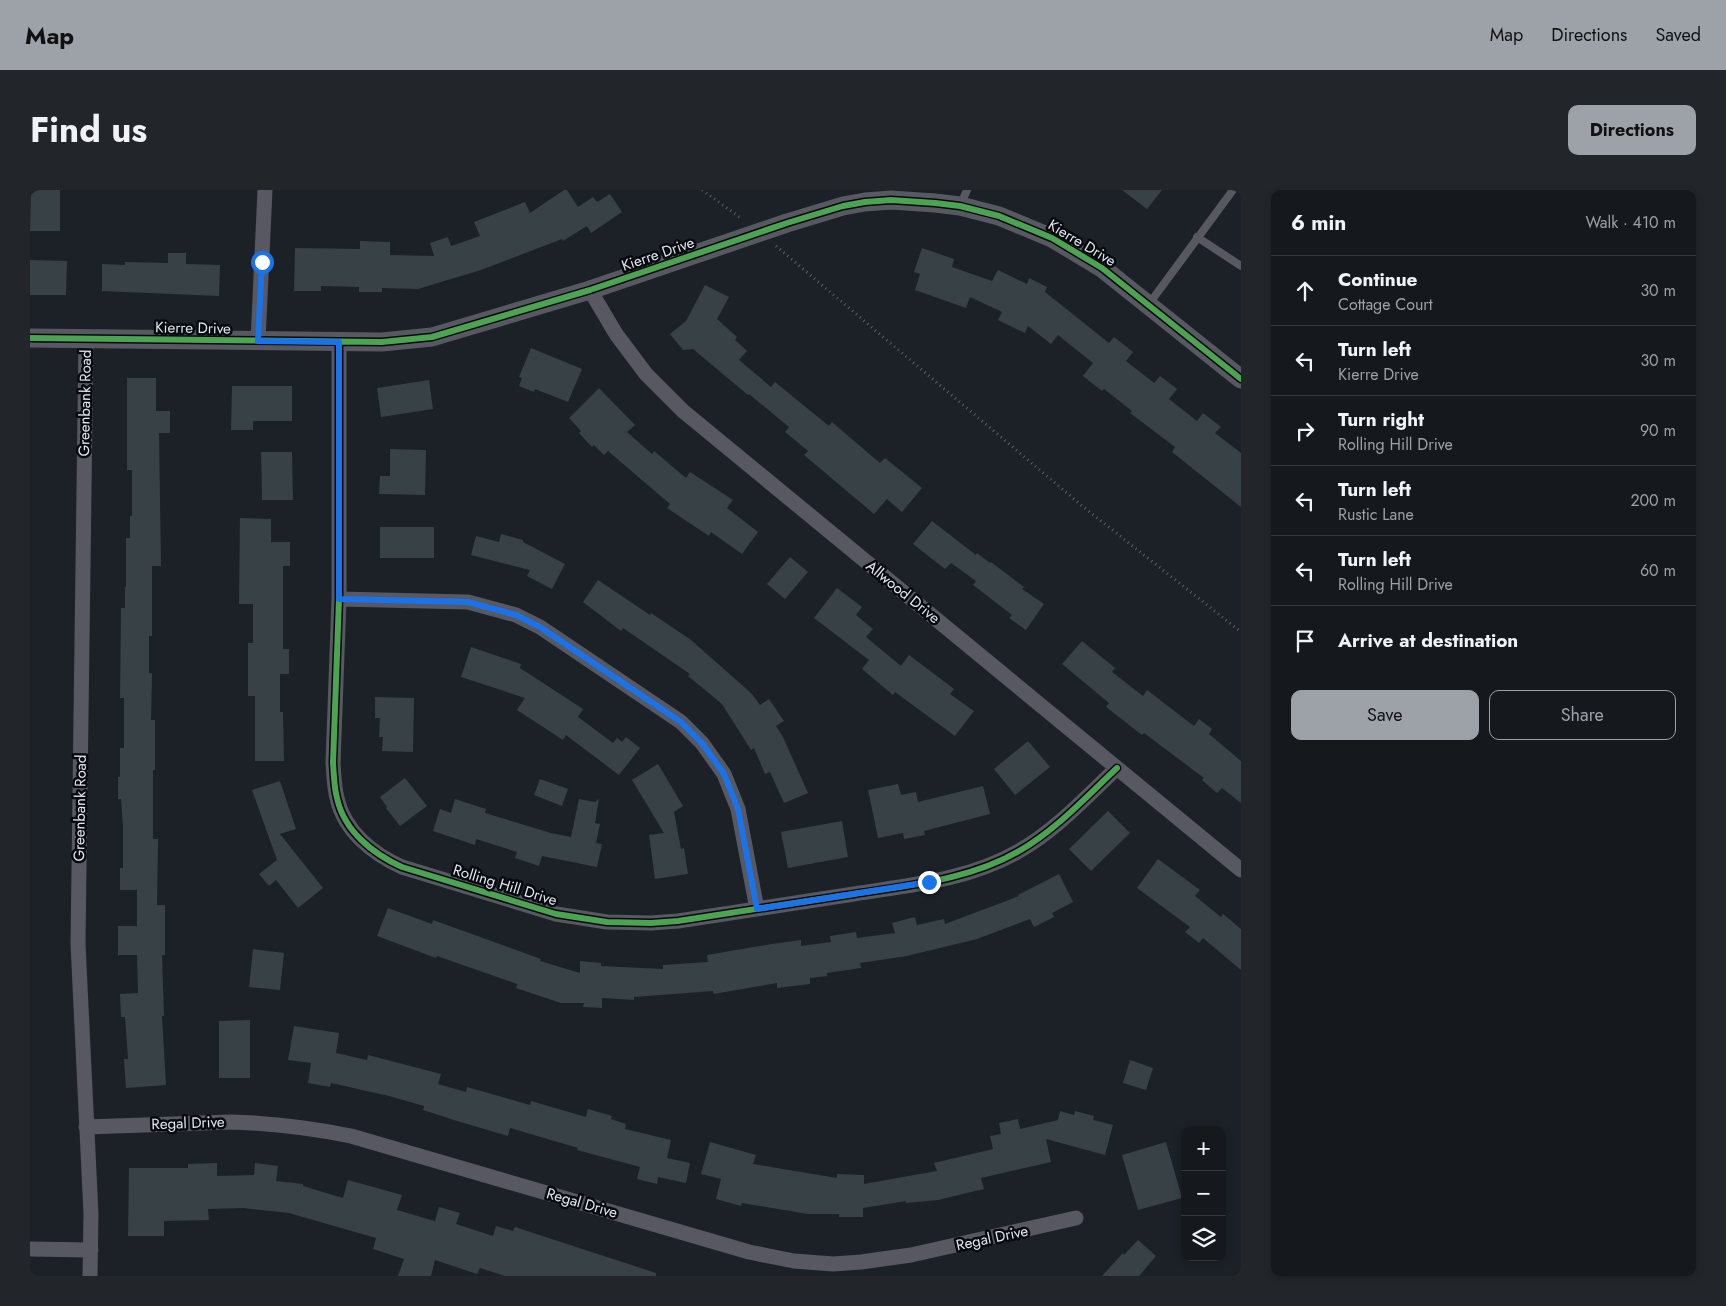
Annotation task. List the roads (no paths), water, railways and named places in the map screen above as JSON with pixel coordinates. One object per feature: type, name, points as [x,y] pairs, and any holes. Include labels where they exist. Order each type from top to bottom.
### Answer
[{"type":"street","points":[[258,341],[266,190]]},
{"type":"street","name":"Kierre Drive","points":[[30,338],[339,342],[398,341],[432,338],[590,290],[759,232],[843,206],[891,195],[935,203],[964,198],[999,216],[1052,238],[1102,268],[1241,379]]},
{"type":"street","name":"Allwood Drive","points":[[590,290],[616,334],[646,374],[683,411],[1241,870]]},
{"type":"street","name":"Greenbank Road","points":[[86,339],[78,944],[91,1214],[90,1276]]},
{"type":"street","name":"Rolling Hill Drive","points":[[339,342],[339,599],[333,763],[337,800],[349,826],[366,845],[383,858],[402,867],[556,914],[607,922],[651,923],[678,920],[929,882],[974,871],[1029,845],[1063,819],[1117,768]]},
{"type":"street","points":[[339,599],[459,601],[483,605],[516,615],[540,627],[681,722],[702,743],[724,774],[738,809],[757,909]]},
{"type":"street","name":"Regal Drive","points":[[86,1127],[255,1122],[313,1128],[351,1136],[749,1252],[794,1261],[833,1264],[903,1256],[1076,1218]]},
{"type":"street","points":[[30,1249],[91,1250]]},
{"type":"lane","points":[[1149,304],[1233,190]]},
{"type":"lane","points":[[1197,237],[1241,266]]}]
